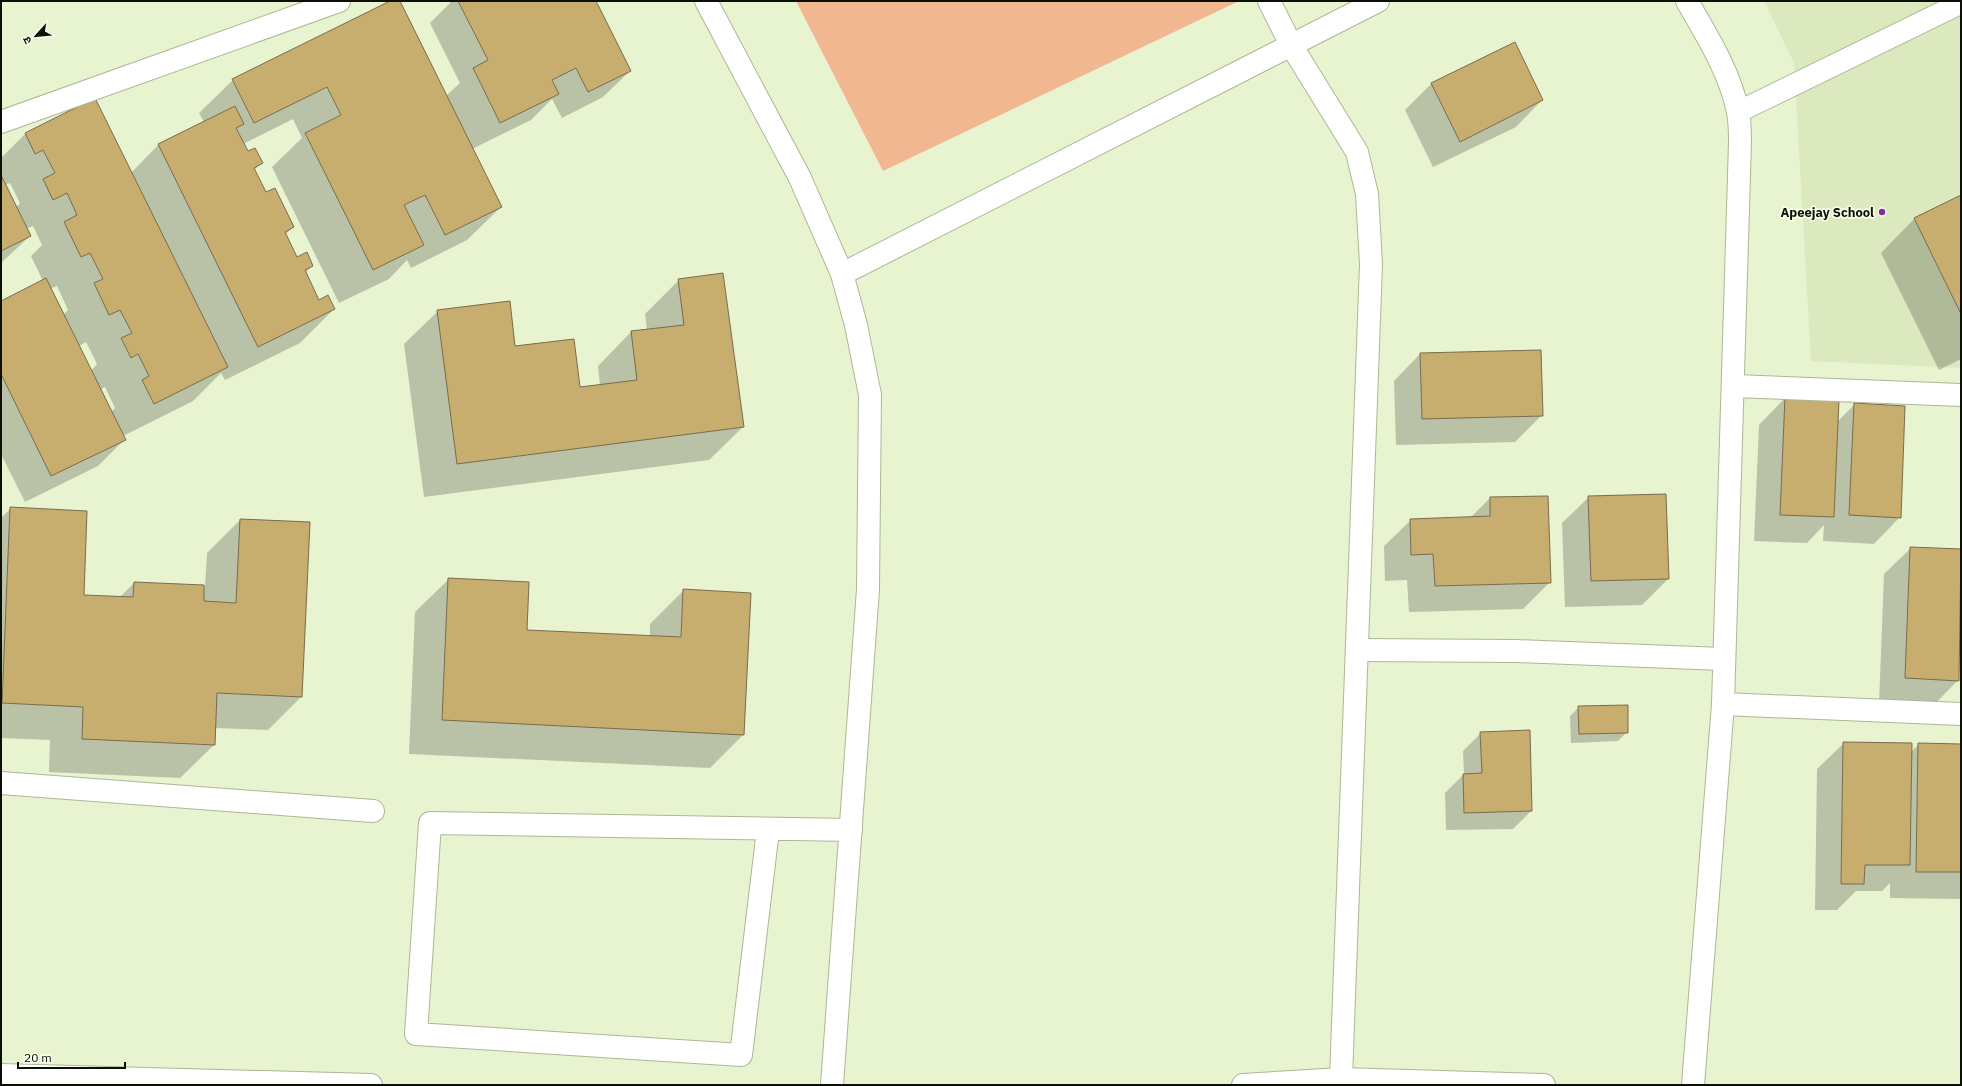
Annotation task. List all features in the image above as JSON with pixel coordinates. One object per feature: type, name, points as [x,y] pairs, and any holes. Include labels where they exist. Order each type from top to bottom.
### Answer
[{"type":"street","points":[[1,122],[339,1]]},
{"type":"street","points":[[706,1],[800,178],[842,274],[856,325],[870,395],[868,589],[832,1085]]},
{"type":"street","points":[[1269,1],[1291,45],[1357,152],[1367,194],[1370,264],[1341,1079]]},
{"type":"street","points":[[842,274],[1378,1]]},
{"type":"street","points":[[1687,1],[1716,52],[1730,84],[1738,112],[1740,142],[1734,386],[1723,659],[1723,704],[1693,1085]]},
{"type":"street","points":[[1734,386],[1961,395]]},
{"type":"street","points":[[1357,650],[1516,651],[1723,659]]},
{"type":"street","points":[[1723,704],[1961,714]]},
{"type":"street","points":[[1,783],[373,810]]},
{"type":"street","points":[[768,830],[741,1055],[416,1034],[430,823],[768,830],[851,830]]},
{"type":"street","points":[[1,1075],[371,1085]]},
{"type":"street","points":[[1244,1085],[1341,1079],[1544,1085]]},
{"type":"lane","points":[[1738,112],[1961,3]]},
{"type":"shaded area","points":[[796,1],[1239,1],[883,171]]},
{"type":"shaded area","name":"Apeejay School","points":[[1764,1],[1961,1],[1961,368],[1811,361],[1794,63]]},
{"type":"building","points":[[390,1],[400,1],[502,207],[445,235],[425,195],[404,205],[424,245],[373,270],[305,133],[341,115],[327,87],[254,123],[232,79]]},
{"type":"building","points":[[458,1],[596,1],[631,71],[588,92],[576,68],[552,80],[559,94],[500,123],[473,68],[488,60]]},
{"type":"building","points":[[1515,42],[1543,100],[1460,142],[1431,83]]},
{"type":"building","points":[[95,98],[228,367],[154,404],[142,380],[149,376],[138,354],[131,358],[121,338],[132,333],[120,310],[109,315],[94,283],[103,279],[90,253],[81,257],[64,222],[77,215],[67,193],[53,200],[43,179],[55,173],[43,150],[35,154],[25,133]]},
{"type":"building","points":[[235,106],[244,124],[236,128],[248,151],[255,148],[263,163],[254,168],[266,192],[275,188],[294,227],[285,232],[297,257],[307,252],[313,266],[305,270],[319,300],[328,295],[335,309],[258,347],[158,144]]},
{"type":"building","points":[[1,175],[31,236],[1,251]]},
{"type":"building","points":[[1961,195],[1961,314],[1914,218]]},
{"type":"building","points":[[723,273],[744,427],[457,464],[437,310],[510,301],[515,346],[574,339],[580,387],[637,380],[631,331],[684,325],[678,279]]},
{"type":"building","points":[[46,278],[126,440],[51,476],[1,374],[1,301]]},
{"type":"building","points":[[1541,350],[1543,416],[1422,419],[1420,353]]},
{"type":"building","points":[[1785,397],[1839,400],[1834,517],[1780,515]]},
{"type":"building","points":[[1854,403],[1905,406],[1901,518],[1849,515]]},
{"type":"building","points":[[1666,494],[1669,579],[1591,581],[1588,496]]},
{"type":"building","points":[[1548,496],[1551,583],[1435,586],[1433,554],[1411,555],[1410,519],[1490,516],[1490,497]]},
{"type":"building","points":[[10,507],[87,511],[84,595],[133,597],[134,582],[204,585],[204,601],[236,603],[240,519],[310,522],[302,697],[217,693],[215,745],[82,739],[83,707],[2,703]]},
{"type":"building","points":[[1910,547],[1961,549],[1959,681],[1905,678]]},
{"type":"building","points":[[448,578],[529,582],[527,630],[681,637],[683,589],[751,593],[744,735],[442,720]]},
{"type":"building","points":[[1628,705],[1628,733],[1579,734],[1578,706]]},
{"type":"building","points":[[1530,730],[1532,811],[1464,813],[1463,774],[1482,773],[1480,732]]},
{"type":"building","points":[[1843,742],[1912,743],[1910,865],[1865,865],[1864,884],[1841,884]]},
{"type":"building","points":[[1918,743],[1961,744],[1961,872],[1916,872]]},
{"type":"place","name":"Apeejay School","points":[[1882,212]]}]
